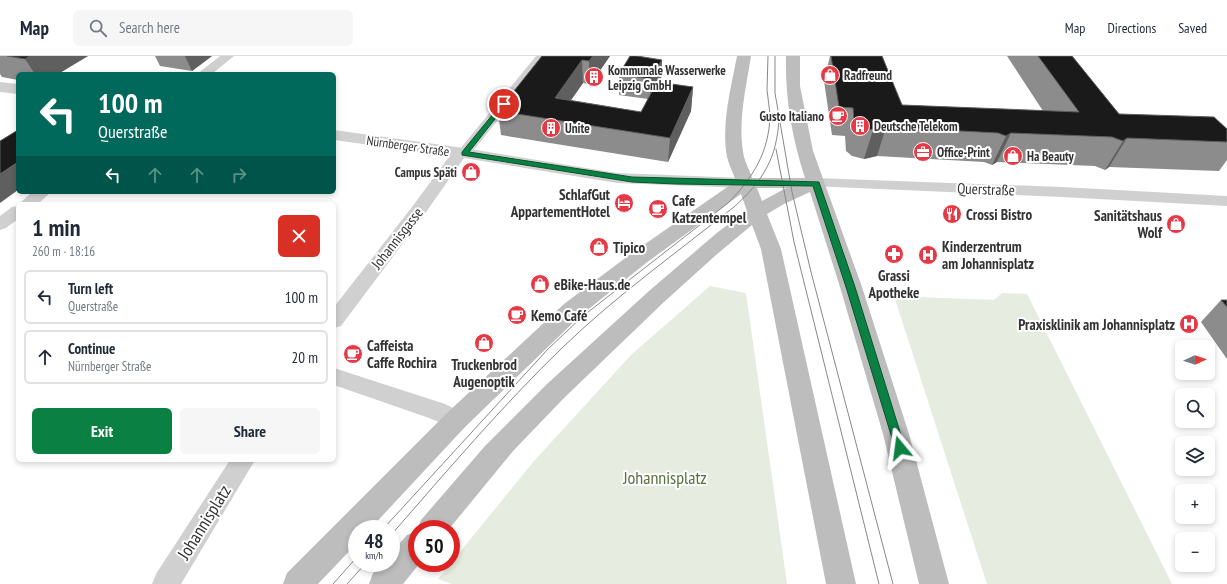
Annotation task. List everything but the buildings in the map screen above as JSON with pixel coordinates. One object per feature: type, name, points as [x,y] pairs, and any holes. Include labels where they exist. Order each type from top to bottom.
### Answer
[{"type":"main road","points":[[744,56],[734,118],[736,158],[744,183],[769,242],[841,584]]},
{"type":"main road","points":[[793,56],[793,86],[801,136],[896,434],[934,584]]},
{"type":"main road","points":[[298,584],[456,420],[585,298],[687,222],[744,183]]},
{"type":"main road","name":"Querstraße","points":[[744,183],[816,183]]},
{"type":"main road","points":[[439,520],[515,431],[619,329],[695,262],[757,212],[784,196],[816,183]]},
{"type":"main road","points":[[384,584],[408,556]]},
{"type":"street","points":[[207,72],[228,56]]},
{"type":"street","name":"Johannisgasse","points":[[336,318],[462,153],[544,56]]},
{"type":"street","points":[[0,87],[16,90]]},
{"type":"street","name":"Nürnberger Straße","points":[[336,135],[632,179],[744,183]]},
{"type":"street","name":"Querstraße","points":[[816,183],[1062,192],[1227,201]]},
{"type":"street","points":[[30,202],[41,194]]},
{"type":"street","points":[[0,224],[16,212]]},
{"type":"street","points":[[336,377],[437,411],[456,420]]},
{"type":"street","name":"Johannisplatz","points":[[166,584],[242,462]]},
{"type":"green space","name":"Johannisplatz","points":[[710,286],[746,293],[787,584],[452,584],[438,579],[444,572],[460,572],[460,552],[534,461],[631,355]]},
{"type":"green space","points":[[1002,293],[1027,294],[1172,584],[987,584],[894,296],[994,300]]},
{"type":"tram line","points":[[768,56],[767,90],[771,122]]},
{"type":"tram line","points":[[775,56],[775,93],[792,192],[811,272],[893,584]]},
{"type":"tram line","points":[[391,520],[548,349],[583,316],[728,203],[737,194],[752,174],[763,153],[767,141],[770,116]]},
{"type":"tram line","points":[[400,525],[540,369],[563,347],[625,292],[734,207],[753,188],[767,168],[772,157],[778,133],[779,119]]},
{"type":"tram line","points":[[776,149],[794,242],[879,584]]},
{"type":"tram line","points":[[333,584],[348,567]]},
{"type":"tram line","points":[[347,584],[358,572]]},
{"type":"place","name":"Radfreund","points":[[830,75]]},
{"type":"place","name":"Kommunale Wasserwerke Leipzig GmbH","points":[[594,77]]},
{"type":"place","name":"Gusto Italiano","points":[[838,116]]},
{"type":"place","name":"Deutsche Telekom","points":[[860,126]]},
{"type":"place","name":"Unite","points":[[551,128]]},
{"type":"place","name":"Office-Print","points":[[923,152]]},
{"type":"place","name":"Ha Beauty","points":[[1013,156]]},
{"type":"place","name":"Campus Späti","points":[[471,172]]},
{"type":"place","name":"SchlafGut AppartementHotel","points":[[624,203]]},
{"type":"place","name":"Cafe Katzentempel","points":[[658,209]]},
{"type":"place","name":"Crossi Bistro","points":[[952,214]]},
{"type":"place","name":"Sanitätshaus Wolf","points":[[1176,224]]},
{"type":"place","name":"Tipico","points":[[599,247]]},
{"type":"place","name":"Grassi Apotheke","points":[[894,254]]},
{"type":"place","name":"Kinderzentrum am Johannisplatz","points":[[928,255]]},
{"type":"place","name":"eBike-Haus.de","points":[[540,284]]},
{"type":"place","name":"Kemo Café","points":[[517,315]]},
{"type":"place","name":"Praxisklinik am Johannisplatz","points":[[1189,324]]},
{"type":"place","name":"Truckenbrod Augenoptik","points":[[484,343]]},
{"type":"place","name":"Caffeista Caffe Rochira","points":[[353,354]]},
{"type":"route","points":[[504,104],[464,154],[618,178],[648,181],[816,183],[851,287],[900,448]]}]
